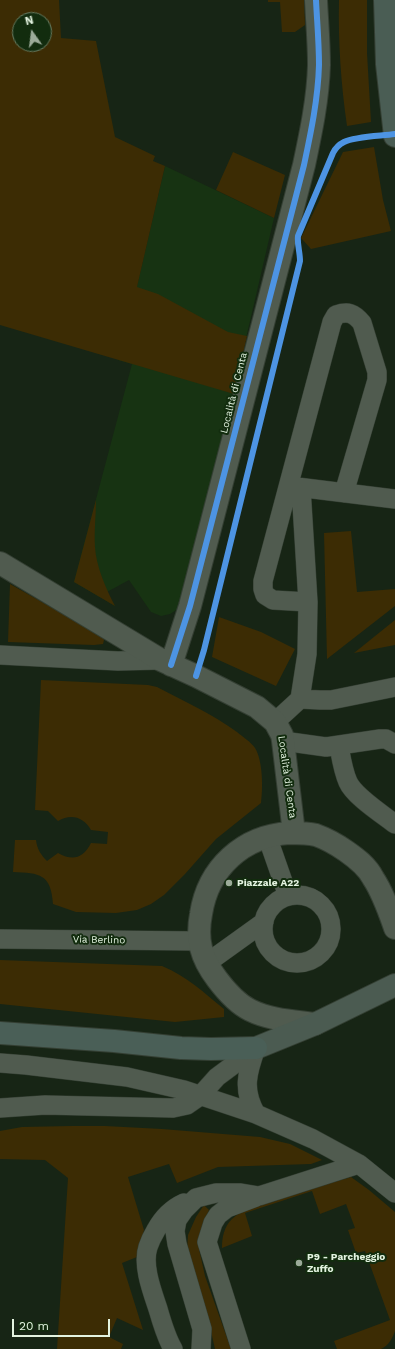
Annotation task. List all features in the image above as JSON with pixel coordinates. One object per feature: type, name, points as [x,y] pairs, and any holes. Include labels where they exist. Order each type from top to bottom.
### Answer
[{"type":"highway","points":[[385,0],[386,64],[395,136]]},
{"type":"highway","points":[[0,1033],[114,1041],[181,1048],[256,1048]]},
{"type":"main road","points":[[256,1048],[315,1024],[395,985]]},
{"type":"street","name":"Località di Centa","points":[[166,662],[190,606],[304,165],[313,124],[319,64],[316,0]]},
{"type":"street","name":"Località di Centa","points":[[0,563],[166,662],[257,707],[279,731],[294,833]]},
{"type":"street","points":[[315,1024],[272,1018],[250,1010],[229,995],[210,970],[199,941],[200,922],[204,897],[212,879],[222,865],[235,853],[249,844],[268,836],[294,833],[315,835],[334,843],[359,860],[373,878],[390,913],[395,928]]},
{"type":"lane","points":[[308,602],[273,600],[265,595],[263,581],[294,487],[332,322],[336,315],[344,312],[357,316],[362,323],[377,372],[377,380],[344,493]]},
{"type":"lane","points":[[294,487],[395,499]]},
{"type":"lane","points":[[294,487],[308,602],[307,654],[300,699],[279,731],[326,747],[380,739],[386,739],[395,744]]},
{"type":"lane","points":[[0,655],[166,662]]},
{"type":"lane","points":[[300,699],[331,700],[395,687]]},
{"type":"lane","points":[[339,746],[346,778],[351,788],[395,824]]},
{"type":"lane","points":[[268,836],[288,896]]},
{"type":"lane","points":[[299,894],[310,897],[320,903],[327,911],[331,921],[332,932],[329,943],[314,959],[292,963],[273,953],[267,944],[264,934],[264,922],[267,914],[272,906],[288,896],[299,894]]},
{"type":"lane","points":[[207,963],[264,922]]},
{"type":"lane","name":"Via Berlino","points":[[0,939],[199,941]]},
{"type":"lane","points":[[0,1108],[45,1105],[173,1108],[187,1105],[200,1096],[218,1077],[256,1048]]},
{"type":"lane","points":[[256,1048],[249,1071],[247,1088],[250,1101],[256,1114]]},
{"type":"lane","points":[[0,1063],[26,1064],[127,1077],[184,1090],[256,1114],[313,1139],[359,1164],[395,1193]]},
{"type":"lane","points":[[241,1349],[207,1242],[213,1223],[218,1215],[227,1208],[259,1196],[359,1164]]},
{"type":"lane","points":[[170,1345],[149,1281],[146,1260],[148,1247],[160,1222],[166,1214],[176,1207],[196,1198],[216,1193],[240,1193],[259,1196]]},
{"type":"lane","points":[[196,1198],[184,1210],[177,1220],[175,1231],[177,1244],[202,1329],[201,1349]]},
{"type":"shaded area","points":[[0,0],[59,0],[61,38],[96,41],[115,137],[155,156],[153,161],[165,166],[137,287],[158,294],[228,332],[247,336],[234,394],[0,325]]},
{"type":"shaded area","points":[[268,0],[304,0],[305,25],[295,32],[282,32],[280,2],[268,2]]},
{"type":"shaded area","points":[[339,0],[367,0],[367,53],[371,122],[347,126],[340,63]]},
{"type":"shaded area","points":[[374,147],[383,200],[391,231],[311,249],[301,238],[343,152]]},
{"type":"shaded area","points":[[233,152],[285,175],[274,218],[216,190]]},
{"type":"shaded area","points":[[165,166],[274,218],[187,591],[181,607],[170,614],[161,616],[151,612],[129,580],[107,592],[115,606],[74,582],[132,364],[118,360],[126,333]]},
{"type":"shaded area","points":[[96,500],[95,547],[97,562],[115,606],[74,582]]},
{"type":"shaded area","points":[[351,531],[357,592],[395,589],[395,606],[327,659],[324,533]]},
{"type":"shaded area","points":[[10,584],[102,636],[104,640],[103,644],[8,642]]},
{"type":"shaded area","points":[[219,617],[261,632],[295,649],[276,686],[212,657]]},
{"type":"shaded area","points":[[395,620],[395,645],[354,653]]},
{"type":"shaded area","points":[[41,680],[148,685],[157,687],[208,714],[237,732],[255,748],[258,753],[262,782],[261,803],[216,839],[164,895],[151,904],[137,910],[116,913],[76,912],[53,904],[50,886],[42,877],[30,873],[13,872],[15,840],[36,840],[40,852],[47,861],[58,853],[72,858],[77,857],[88,848],[91,843],[107,844],[108,832],[91,830],[81,819],[68,817],[58,821],[48,811],[35,810]]},
{"type":"shaded area","points":[[0,960],[162,966],[195,985],[224,1009],[224,1017],[175,1022],[0,1004]]},
{"type":"shaded area","points":[[72,1126],[162,1129],[260,1137],[290,1144],[322,1160],[311,1164],[218,1167],[177,1183],[169,1164],[128,1177],[144,1230],[137,1257],[122,1263],[143,1330],[117,1318],[109,1337],[123,1344],[121,1349],[57,1349],[68,1178],[45,1160],[0,1159],[0,1131],[22,1127]]},
{"type":"shaded area","points":[[351,1177],[395,1212],[395,1331],[390,1342],[381,1349],[337,1349],[334,1341],[390,1320],[365,1251],[356,1253],[348,1230],[355,1228],[346,1204],[320,1214],[312,1191],[245,1213],[252,1236],[222,1248],[225,1229],[236,1215],[253,1207]]},
{"type":"shaded area","points":[[204,1205],[209,1210],[202,1226],[199,1249],[205,1276],[231,1349],[215,1349],[210,1327],[187,1251],[188,1235],[196,1217]]},
{"type":"cycle path","points":[[171,665],[190,606],[304,165],[314,115],[319,65],[316,0]]},
{"type":"cycle path","points":[[196,676],[204,650],[300,261],[298,236],[333,153],[338,147],[344,142],[355,138],[395,134]]},
{"type":"place","name":"Piazzale A22","points":[[229,883]]},
{"type":"place","name":"P9 - Parcheggio Zuffo","points":[[299,1263]]}]
